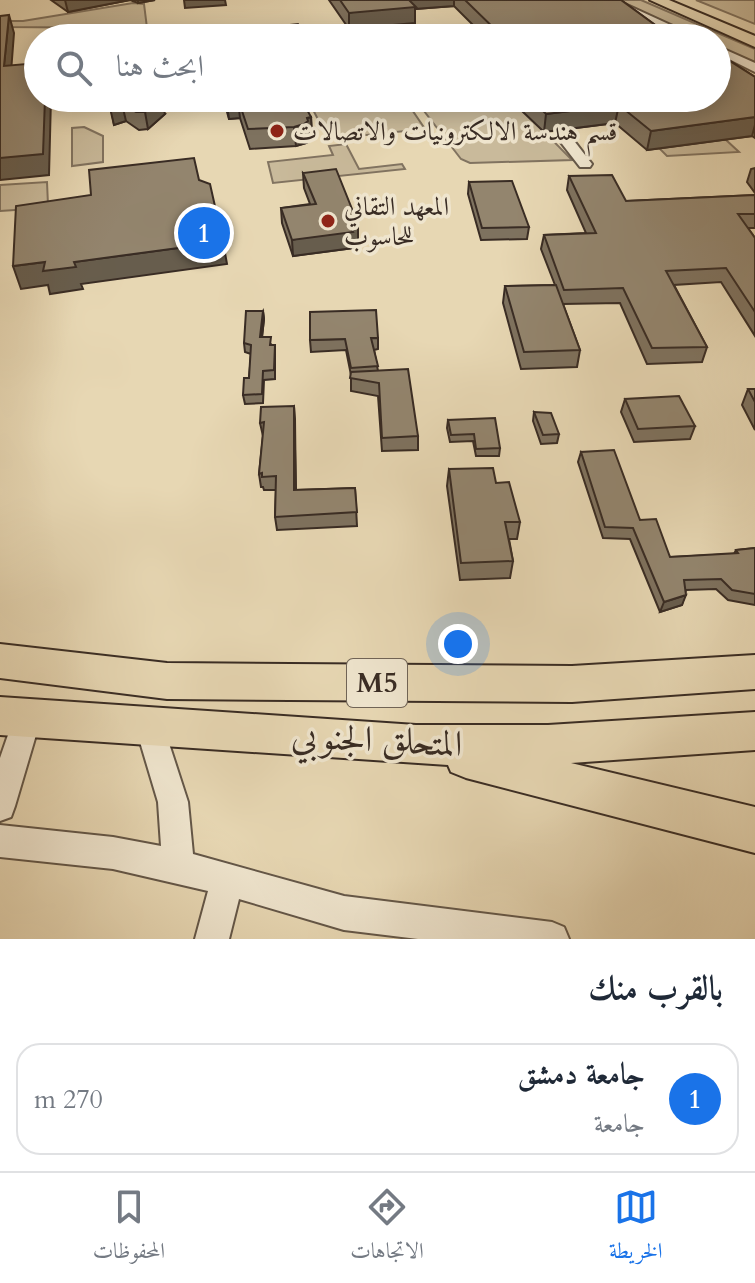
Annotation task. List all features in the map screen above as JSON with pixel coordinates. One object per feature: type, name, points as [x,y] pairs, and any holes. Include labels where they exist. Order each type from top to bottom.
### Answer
[{"type":"highway","points":[[657,0],[713,24]]},
{"type":"highway","points":[[681,0],[755,31]]},
{"type":"highway","points":[[731,32],[755,42]]},
{"type":"highway","name":"المتحلق الجنوبي","points":[[0,661],[167,681],[572,684],[755,672]]},
{"type":"highway","name":"المتحلق الجنوبي","points":[[14,717],[416,745],[548,745],[755,731]]},
{"type":"highway","points":[[416,745],[755,830]]},
{"type":"street","points":[[608,0],[662,24]]},
{"type":"street","points":[[731,56],[755,68]]},
{"type":"street","points":[[563,136],[585,164]]},
{"type":"street","points":[[0,806],[14,717]]},
{"type":"street","points":[[149,725],[173,802],[178,866]]},
{"type":"street","points":[[0,841],[113,853],[178,866],[344,913],[552,939]]},
{"type":"street","points":[[212,939],[227,880]]},
{"type":"shaded area","points":[[614,0],[641,0],[697,24],[666,24]]},
{"type":"shaded area","points":[[696,0],[755,0],[755,24]]},
{"type":"shaded area","points":[[133,3],[144,4],[146,24],[24,24],[24,27],[0,27],[0,21],[23,21]]},
{"type":"shaded area","points":[[731,39],[755,49],[755,64],[731,53]]},
{"type":"shaded area","points":[[314,112],[413,112],[425,129],[328,139]]},
{"type":"shaded area","points":[[425,112],[525,112],[572,160],[470,163],[461,159]]},
{"type":"shaded area","points":[[84,127],[103,136],[103,162],[72,166],[72,128]]},
{"type":"shaded area","points":[[725,139],[739,152],[667,156],[659,148]]},
{"type":"shaded area","points":[[346,144],[359,169],[402,164],[405,169],[273,183],[268,162],[333,155],[329,146]]},
{"type":"shaded area","points":[[47,182],[48,205],[45,208],[0,211],[0,185]]},
{"type":"building","points":[[340,0],[409,0],[416,7],[349,13]]},
{"type":"building","points":[[465,0],[621,0],[654,24],[490,24]]},
{"type":"building","points":[[9,15],[4,66],[24,64],[24,112],[44,112],[43,154],[0,158],[0,16]]},
{"type":"building","points":[[731,62],[755,77],[755,117],[651,131],[628,112],[731,112]]},
{"type":"building","points":[[242,112],[308,112],[311,117],[304,124],[294,127],[248,129]]},
{"type":"building","points":[[194,158],[199,180],[210,184],[223,242],[74,262],[76,267],[43,271],[45,262],[13,266],[16,206],[91,195],[89,170]]},
{"type":"building","points":[[336,169],[358,224],[349,225],[353,232],[292,240],[281,208],[316,204],[303,173]]},
{"type":"building","points":[[612,175],[626,201],[755,195],[755,214],[738,214],[755,238],[755,312],[726,268],[666,271],[707,347],[652,348],[623,288],[564,290],[544,235],[596,233],[569,176]]},
{"type":"building","points":[[512,181],[529,227],[482,228],[469,182]]},
{"type":"building","points":[[556,285],[580,350],[524,352],[505,286]]},
{"type":"building","points":[[376,310],[378,338],[371,338],[378,366],[351,368],[345,339],[310,340],[310,312]]},
{"type":"building","points":[[246,311],[263,311],[260,337],[271,337],[270,345],[275,345],[274,370],[263,371],[262,394],[243,395],[244,378],[249,378],[251,345],[244,343]]},
{"type":"building","points":[[408,369],[418,436],[382,438],[379,383],[350,378],[351,372]]},
{"type":"building","points":[[748,389],[755,389],[755,402]]},
{"type":"building","points":[[679,396],[695,426],[638,429],[625,399]]},
{"type":"building","points":[[294,406],[294,490],[355,488],[357,512],[275,517],[276,476],[262,477],[262,473],[259,474],[264,422],[260,423],[261,407]]},
{"type":"building","points":[[534,412],[551,413],[559,434],[543,435]]},
{"type":"building","points":[[495,418],[500,448],[476,449],[474,434],[451,435],[448,420]]},
{"type":"building","points":[[614,450],[640,520],[656,519],[670,557],[738,553],[736,550],[755,548],[755,594],[732,590],[721,579],[684,580],[686,595],[664,602],[633,528],[605,527],[581,452]]},
{"type":"building","points":[[493,468],[496,483],[509,482],[520,522],[505,522],[513,561],[461,563],[449,469]]},
{"type":"place","name":"قسم هندسة الالكترونيات والاتصالات","points":[[277,131]]},
{"type":"place","name":"المعهد التقاني للحاسوب","points":[[328,221]]},
{"type":"place","name":"جامعة دمشق","points":[[204,233]]}]
